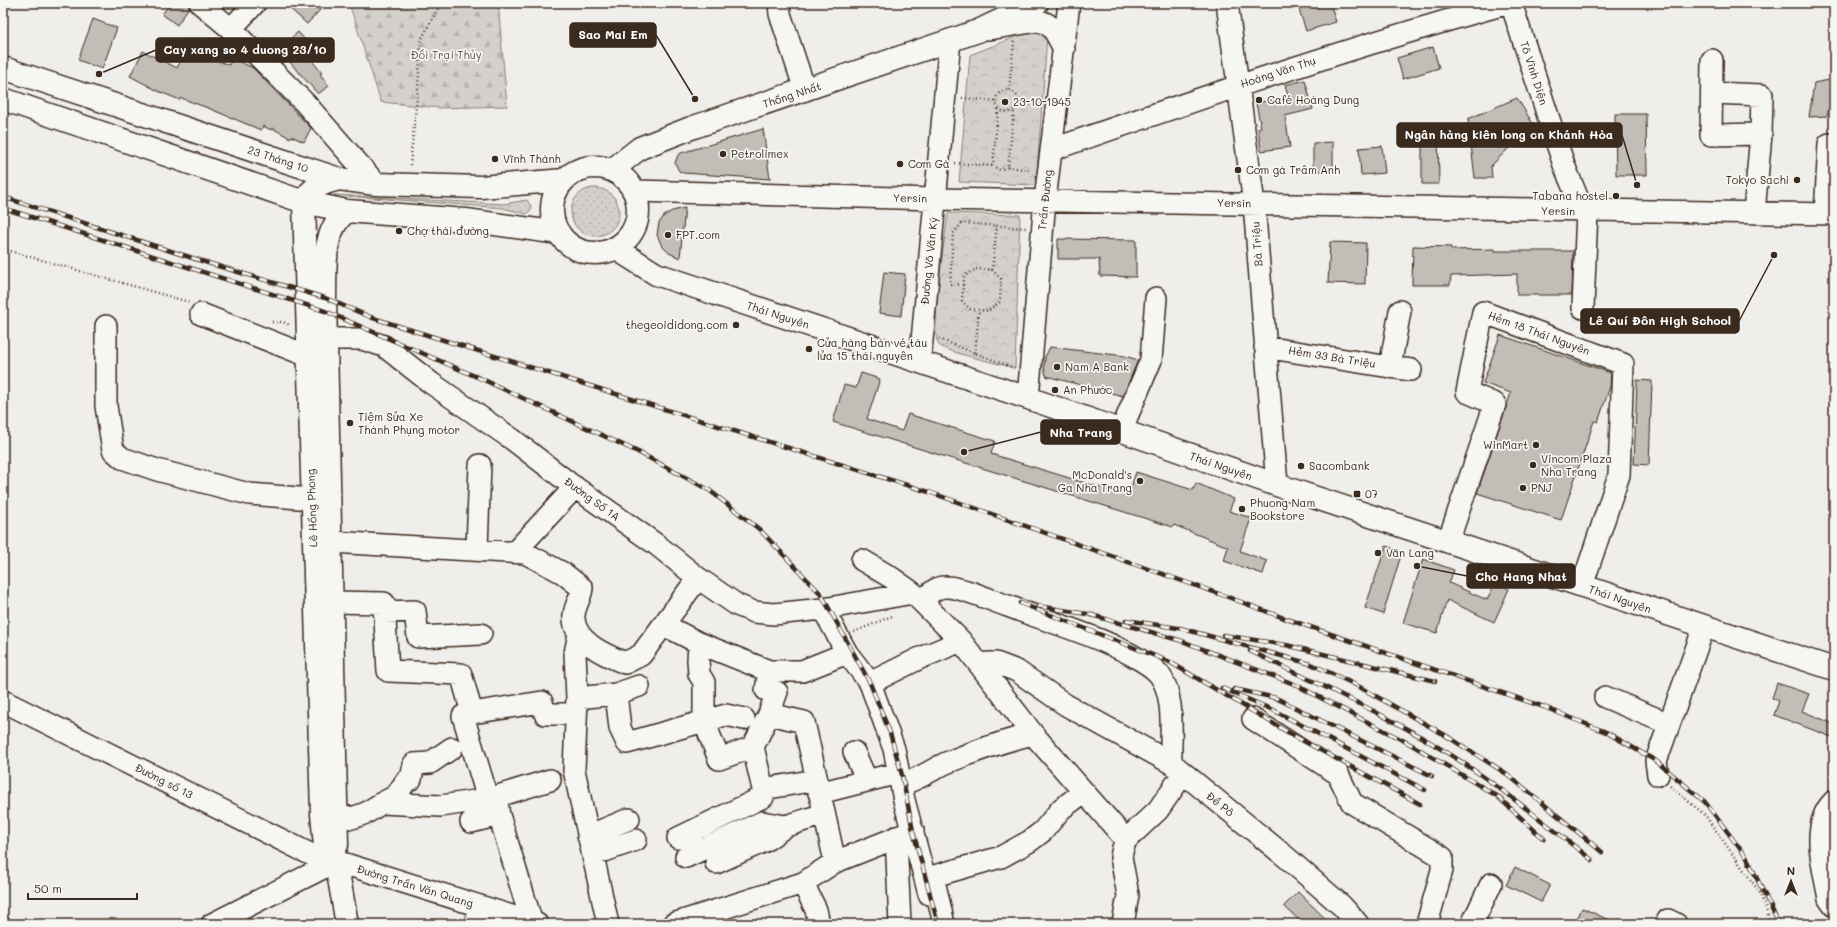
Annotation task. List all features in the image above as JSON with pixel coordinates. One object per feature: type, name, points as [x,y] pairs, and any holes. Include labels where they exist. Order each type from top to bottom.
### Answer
[{"type":"main road","points":[[978,31],[1002,3]]},
{"type":"main road","name":"Thống Nhất","points":[[612,170],[640,148],[691,128],[978,31],[1037,3]]},
{"type":"main road","name":"23 Tháng 10","points":[[3,68],[339,179],[376,184],[481,187],[564,180]]},
{"type":"main road","points":[[3,99],[304,202],[347,211],[466,220],[559,233]]},
{"type":"main road","points":[[592,167],[612,170],[621,175],[634,191],[638,201],[637,220],[629,236],[615,248],[606,251],[587,252],[571,245],[559,233],[553,217],[552,208],[558,189],[564,180],[581,169],[592,167]]},
{"type":"main road","points":[[304,202],[308,193],[315,187],[339,179]]},
{"type":"main road","name":"Lê Hồng Phong","points":[[304,202],[312,341],[331,542],[338,814],[331,863],[347,924]]},
{"type":"main road","name":"Lê Hồng Phong","points":[[338,924],[331,863],[322,814],[311,499],[312,341],[329,236],[339,217],[347,211]]},
{"type":"main road","name":"Thái Nguyên","points":[[615,248],[656,274],[1028,398],[1277,486],[1834,669]]},
{"type":"street","points":[[200,3],[231,29],[305,103],[376,184]]},
{"type":"street","points":[[231,29],[255,3]]},
{"type":"street","points":[[779,3],[780,14],[805,90]]},
{"type":"street","name":"Trần Đường","points":[[1028,398],[1044,200],[1069,3]]},
{"type":"street","name":"Bà Triệu","points":[[1227,3],[1254,204],[1277,486]]},
{"type":"street","name":"Hoàng Văn Thụ","points":[[1051,150],[1238,85],[1405,32],[1510,3]]},
{"type":"street","name":"Tô Vĩnh Diện","points":[[1510,3],[1564,165],[1585,211]]},
{"type":"street","points":[[978,31],[1038,21],[1046,22],[1051,26],[1064,49]]},
{"type":"street","name":"Đường Võ Văn Ký","points":[[920,362],[950,40]]},
{"type":"street","points":[[1712,60],[1711,135],[1761,134]]},
{"type":"street","points":[[1712,94],[1762,95],[1761,134],[1754,213]]},
{"type":"street","points":[[1829,144],[1829,214]]},
{"type":"street","name":"Yersin","points":[[634,191],[935,199],[1829,214]]},
{"type":"street","points":[[1584,308],[1585,211]]},
{"type":"street","points":[[1120,430],[1150,360],[1156,298]]},
{"type":"street","points":[[197,308],[312,341]]},
{"type":"street","name":"Hẻm 33 Bà Triệu","points":[[1265,347],[1390,367],[1400,311]]},
{"type":"street","name":"Hẻm 18 Thái Nguyên","points":[[1448,542],[1495,404],[1466,392],[1483,312],[1623,364],[1619,475],[1582,586]]},
{"type":"street","points":[[106,326],[106,406],[113,450],[122,458],[158,470],[249,494],[311,499]]},
{"type":"street","name":"Đường Số 1A","points":[[312,341],[362,339],[384,346],[444,393],[512,439],[575,487],[657,545],[698,578],[737,605],[754,612],[774,614],[918,597]]},
{"type":"street","points":[[1390,367],[1411,370]]},
{"type":"street","points":[[477,549],[480,465]]},
{"type":"street","points":[[515,552],[575,487]]},
{"type":"street","points":[[331,542],[477,549],[525,553],[563,573],[588,581],[574,613],[575,627],[579,634],[602,652],[625,663],[636,659],[641,655],[698,578]]},
{"type":"street","points":[[862,560],[892,578],[918,597],[961,641],[1033,734],[1126,840]]},
{"type":"street","points":[[918,597],[929,594],[939,587],[949,586],[981,596],[1105,642],[1145,662],[1159,674],[1166,686],[1170,701],[1177,769],[1158,810],[1126,840],[1122,857],[1128,895],[1123,924]]},
{"type":"street","points":[[332,602],[415,611],[418,637],[481,634]]},
{"type":"street","points":[[384,608],[388,671],[461,674],[472,713]]},
{"type":"street","points":[[823,608],[850,643],[870,683],[894,749],[929,883],[944,924]]},
{"type":"street","points":[[664,625],[699,643],[769,671],[802,672],[850,643]]},
{"type":"street","points":[[1658,775],[1656,761],[1704,627]]},
{"type":"street","points":[[579,634],[575,646],[576,706],[574,770],[608,924]]},
{"type":"street","points":[[870,683],[961,641]]},
{"type":"street","points":[[699,643],[698,674],[704,682],[704,721],[719,759],[753,746]]},
{"type":"street","points":[[534,923],[463,716],[472,713],[542,702],[545,714],[616,694],[638,686],[628,678],[625,672],[625,663]]},
{"type":"street","name":"Đề Pô","points":[[981,666],[988,663],[996,663],[1008,667],[1066,705],[1177,769],[1286,857],[1342,906],[1358,924]]},
{"type":"street","points":[[678,838],[763,797],[763,789],[753,746],[769,714],[777,692],[766,690],[769,671]]},
{"type":"street","points":[[616,694],[620,728],[627,743],[726,715],[744,719]]},
{"type":"street","points":[[1605,697],[1669,724]]},
{"type":"street","name":"Đường số 13","points":[[3,700],[331,863]]},
{"type":"street","points":[[769,714],[804,722],[835,862]]},
{"type":"street","points":[[1253,719],[1338,774],[1352,803],[1442,857],[1442,870],[1427,924]]},
{"type":"street","points":[[763,789],[818,787],[867,781],[903,780],[977,749],[1033,734]]},
{"type":"street","points":[[338,814],[352,818],[366,813],[396,796],[406,781],[411,779],[414,764],[430,763],[452,748]]},
{"type":"street","points":[[854,752],[867,781]]},
{"type":"street","points":[[471,822],[494,803],[550,780]]},
{"type":"street","points":[[900,924],[904,834],[903,780]]},
{"type":"street","points":[[929,883],[1001,857],[1030,841],[1043,830],[1061,808],[1084,792]]},
{"type":"street","points":[[1834,801],[1826,810],[1820,839],[1830,899],[1834,906]]},
{"type":"street","points":[[382,803],[441,806],[494,803]]},
{"type":"street","points":[[716,863],[765,841],[786,826],[824,814]]},
{"type":"street","points":[[588,836],[629,819]]},
{"type":"street","points":[[686,857],[762,822],[786,826]]},
{"type":"street","points":[[673,924],[803,883],[835,862],[904,834]]},
{"type":"street","points":[[904,834],[929,883]]},
{"type":"street","points":[[594,856],[636,840]]},
{"type":"street","points":[[212,924],[331,863]]},
{"type":"street","name":"Đường Trần Văn Quang","points":[[331,863],[477,915],[534,923]]},
{"type":"street","points":[[803,883],[816,910],[819,924]]},
{"type":"street","points":[[1472,924],[1491,884]]},
{"type":"path","points":[[410,165],[421,40],[441,3]]},
{"type":"path","points":[[1009,90],[1015,25]]},
{"type":"path","points":[[995,101],[1002,91],[1009,90],[1016,95],[1018,103],[1014,110],[1008,167]]},
{"type":"path","points":[[944,97],[995,101]]},
{"type":"path","points":[[993,166],[998,109],[995,101]]},
{"type":"path","points":[[1018,103],[1056,106]]},
{"type":"path","points":[[998,109],[1008,113],[1014,110]]},
{"type":"path","points":[[938,162],[993,166],[1000,170],[1008,167],[1030,170]]},
{"type":"path","points":[[963,285],[950,284],[953,234],[962,223],[1027,228]]},
{"type":"path","points":[[992,270],[997,226]]},
{"type":"path","points":[[3,249],[197,308]]},
{"type":"path","points":[[976,269],[992,270],[1001,279],[1000,302],[988,311],[970,310],[962,301],[963,285],[964,276],[976,269]]},
{"type":"path","points":[[975,353],[979,310]]},
{"type":"path","points":[[270,322],[283,322],[312,341]]},
{"type":"path","points":[[922,333],[1030,374]]},
{"type":"path","points":[[850,643],[894,614]]},
{"type":"path","points":[[1658,775],[1705,815],[1760,893],[1771,924]]},
{"type":"green space","name":"Đồi Trại Thủy","points":[[349,3],[498,3],[507,106],[440,108],[381,102]]},
{"type":"green space","points":[[1048,24],[1036,185],[959,182],[970,55]]},
{"type":"green space","points":[[590,188],[600,188],[612,195],[619,207],[619,217],[612,229],[600,236],[590,236],[582,232],[575,225],[571,217],[571,207],[575,199],[582,192]]},
{"type":"green space","points":[[334,195],[504,204],[527,200],[532,208],[527,214],[503,208]]},
{"type":"green space","points":[[948,213],[1020,215],[1015,368],[963,355],[939,345],[936,338],[937,304]]},
{"type":"building","points":[[171,3],[188,3],[189,7],[177,25],[162,14]]},
{"type":"building","points":[[284,3],[312,3],[320,10],[307,24]]},
{"type":"building","points":[[1297,3],[1330,3],[1336,22],[1306,31]]},
{"type":"building","points":[[93,19],[117,28],[102,69],[78,60]]},
{"type":"building","points":[[298,32],[307,42],[304,44],[317,58],[313,62],[322,73],[320,74],[329,86],[318,94],[287,59],[282,63],[273,54]]},
{"type":"building","points":[[191,39],[207,47],[203,55],[229,65],[232,58],[253,68],[311,128],[304,142],[291,136],[290,138],[272,128],[271,130],[263,126],[261,130],[181,98],[180,100],[158,91],[130,76],[143,51],[177,68]]},
{"type":"building","points":[[1433,47],[1439,68],[1403,79],[1397,58]]},
{"type":"building","points":[[1834,79],[1834,97],[1831,98],[1827,116],[1809,117],[1814,83]]},
{"type":"building","points":[[1305,80],[1313,109],[1285,116],[1290,147],[1261,151],[1258,128],[1261,128],[1256,103],[1288,97],[1285,85]]},
{"type":"building","points":[[1517,98],[1533,124],[1491,166],[1492,178],[1475,178],[1468,119]]},
{"type":"building","points":[[1615,114],[1646,114],[1647,175],[1616,175]]},
{"type":"building","name":"Petrolimex","points":[[763,129],[770,179],[683,173],[679,171],[675,163],[678,155],[681,153]]},
{"type":"building","points":[[1422,133],[1438,133],[1439,184],[1422,184]]},
{"type":"building","points":[[1333,142],[1333,171],[1313,171],[1313,143]]},
{"type":"building","points":[[1382,146],[1385,173],[1361,175],[1359,148]]},
{"type":"building","points":[[685,208],[680,258],[669,253],[662,246],[657,235],[659,223],[664,216],[672,211]]},
{"type":"building","points":[[1058,239],[1136,240],[1136,277],[1100,276],[1099,259],[1058,259]]},
{"type":"building","points":[[1330,242],[1366,243],[1365,284],[1328,283]]},
{"type":"building","points":[[1413,246],[1451,247],[1451,250],[1495,249],[1495,251],[1573,251],[1572,295],[1517,295],[1517,274],[1451,276],[1450,285],[1412,285]]},
{"type":"building","points":[[884,272],[905,274],[901,316],[879,313]]},
{"type":"building","points":[[1500,335],[1611,373],[1610,387],[1598,422],[1594,421],[1561,520],[1477,493],[1511,393],[1483,383]]},
{"type":"building","points":[[1050,347],[1125,356],[1138,360],[1123,396],[1046,376],[1044,366],[1045,357]]},
{"type":"building","points":[[861,373],[880,379],[867,419],[902,431],[908,414],[995,441],[991,454],[1128,496],[1136,472],[1193,490],[1196,483],[1234,499],[1229,511],[1251,518],[1240,551],[1267,561],[1263,574],[1224,561],[1228,547],[1174,525],[1173,527],[833,422],[844,385],[856,388]]},
{"type":"building","points":[[1637,380],[1652,381],[1649,465],[1634,464]]},
{"type":"building","points":[[1386,546],[1402,552],[1383,614],[1365,608]]},
{"type":"building","points":[[1423,559],[1454,570],[1449,583],[1487,600],[1495,582],[1509,589],[1494,622],[1447,600],[1437,633],[1403,623]]},
{"type":"building","points":[[1777,683],[1809,694],[1802,711],[1834,724],[1834,738],[1774,715],[1779,701],[1772,698]]},
{"type":"building","points":[[1515,867],[1550,885],[1541,902],[1506,885]]},
{"type":"building","points":[[1298,892],[1331,924],[1303,924],[1284,906]]},
{"type":"building","points":[[1582,908],[1619,924],[1575,924]]},
{"type":"railway","points":[[3,197],[208,263],[325,298],[373,318],[929,492],[1284,618],[1544,707],[1606,732],[1656,761],[1705,802],[1747,858],[1779,924]]},
{"type":"railway","points":[[3,208],[325,311],[484,380],[638,452],[709,490],[759,529],[821,594],[870,683],[890,733],[902,775],[913,831],[938,924]]},
{"type":"railway","points":[[1020,603],[1168,661],[1296,737],[1420,804]]},
{"type":"railway","points":[[1038,606],[1093,615]]},
{"type":"railway","points":[[1088,614],[1182,641],[1294,684],[1412,745],[1497,796],[1544,839]]},
{"type":"railway","points":[[1126,620],[1184,629]]},
{"type":"railway","points":[[1180,628],[1311,664],[1356,685],[1445,735],[1507,774],[1602,852]]},
{"type":"railway","points":[[1223,635],[1286,645],[1435,681]]},
{"type":"railway","points":[[1250,651],[1374,711],[1446,752],[1502,790],[1592,860]]},
{"type":"railway","points":[[1222,688],[1273,710],[1425,790]]},
{"type":"railway","points":[[1234,689],[1276,698],[1432,776]]},
{"type":"place","name":"Cay xang so 4 duong 23/10","points":[[99,74]]},
{"type":"place","name":"Sao Mai Em","points":[[695,99]]},
{"type":"place","name":"Café Hoàng Dung","points":[[1259,100]]},
{"type":"place","name":"23-10-1945","points":[[1005,102]]},
{"type":"place","name":"Petrolimex","points":[[723,154]]},
{"type":"place","name":"Vĩnh Thành","points":[[495,159]]},
{"type":"place","name":"Cơm Gà","points":[[900,164]]},
{"type":"place","name":"Cơm gà Trâm Anh","points":[[1238,170]]},
{"type":"place","name":"Tokyo Sachi","points":[[1797,180]]},
{"type":"place","name":"Ngân hàng kiên long cn Khánh Hòa","points":[[1637,185]]},
{"type":"place","name":"Tabana hostel","points":[[1616,196]]},
{"type":"place","name":"Chợ thái đường","points":[[399,231]]},
{"type":"place","name":"FPT.com","points":[[668,235]]},
{"type":"place","name":"Lê Quí Đôn High School","points":[[1774,255]]},
{"type":"place","name":"thegeoididong.com","points":[[736,325]]},
{"type":"place","name":"Cửa hàng bán vé tàu lửa 15 thái nguyên","points":[[809,349]]},
{"type":"place","name":"Nam A Bank","points":[[1057,367]]},
{"type":"place","name":"An Phước","points":[[1055,390]]},
{"type":"place","name":"Tiệm Sửa Xe Thành Phụng motor","points":[[350,423]]},
{"type":"place","name":"WinMart","points":[[1536,445]]},
{"type":"place","name":"Nha Trang","points":[[964,452]]},
{"type":"place","name":"Vincom Plaza Nha Trang","points":[[1533,465]]},
{"type":"place","name":"Sacombank","points":[[1301,466]]},
{"type":"place","name":"McDonald's Ga Nha Trang","points":[[1140,481]]},
{"type":"place","name":"PNJ","points":[[1523,488]]},
{"type":"place","name":"07","points":[[1357,494]]},
{"type":"place","name":"Phuong Nam Bookstore","points":[[1242,509]]},
{"type":"place","name":"Văn Lang","points":[[1378,553]]},
{"type":"place","name":"Cho Hang Nhat","points":[[1417,566]]}]
